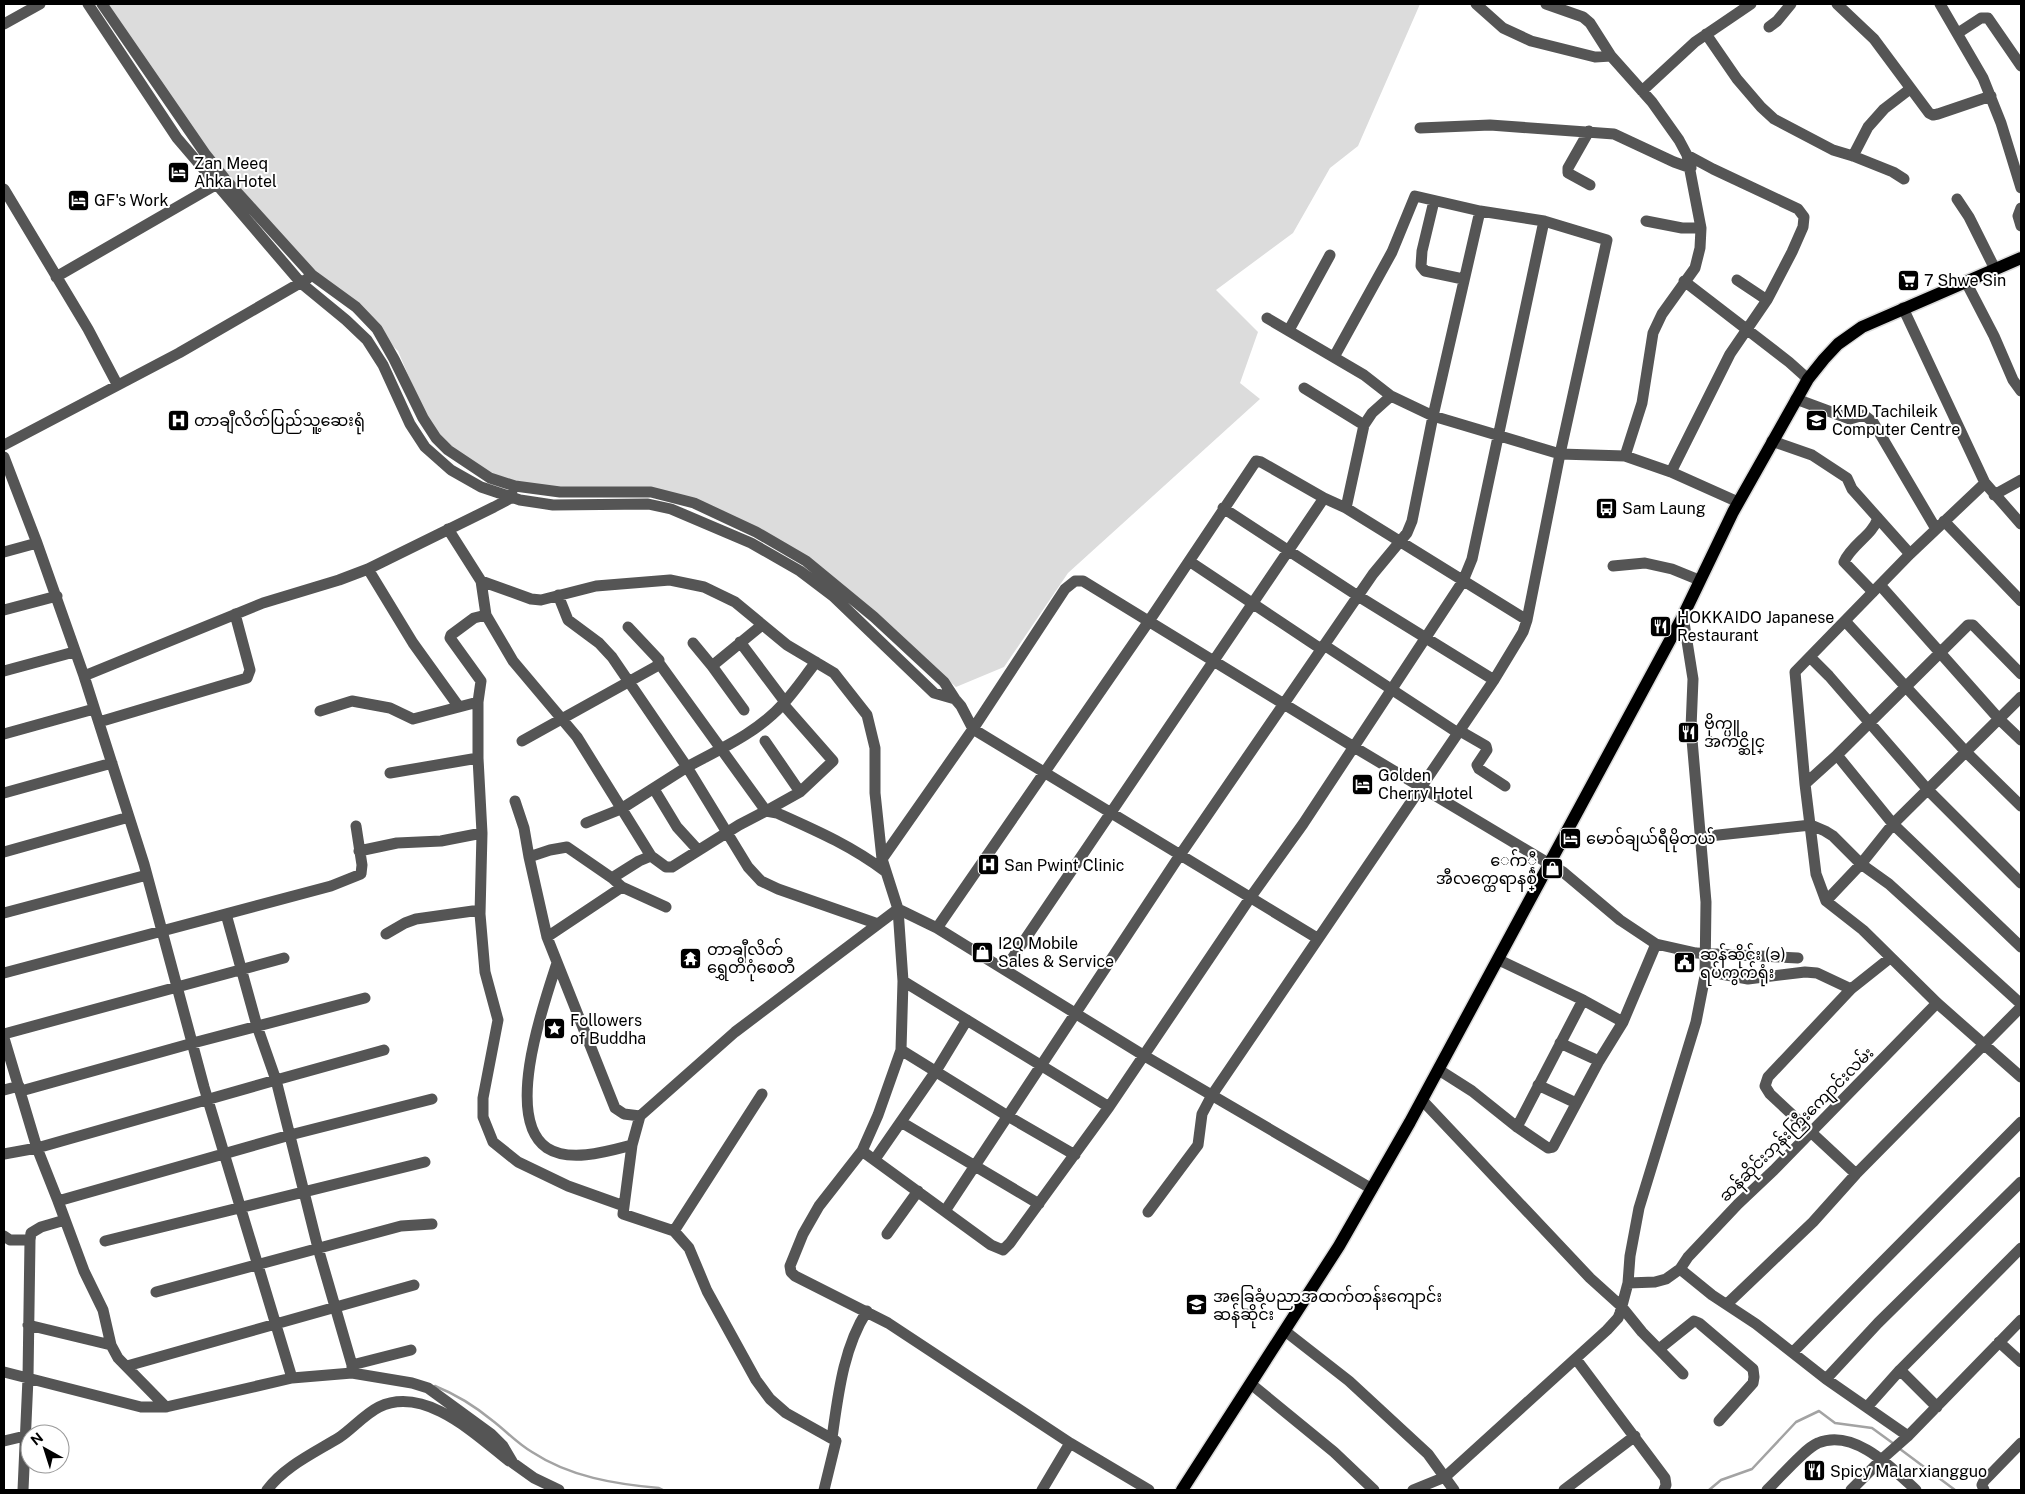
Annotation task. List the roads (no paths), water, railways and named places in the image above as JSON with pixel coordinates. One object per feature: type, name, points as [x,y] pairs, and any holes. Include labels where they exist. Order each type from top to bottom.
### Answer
[{"type":"main road","points":[[1182,1490],[1339,1246],[1372,1189],[1439,1070],[1683,616],[1738,502],[1808,379],[1838,344],[1862,327],[2021,258]]},
{"type":"street","points":[[4,24],[40,4]]},
{"type":"street","points":[[88,4],[177,138],[312,275],[356,306],[377,328],[423,418],[436,438],[448,450],[490,478],[515,486],[560,492],[651,492],[694,503],[756,532],[806,561],[845,592],[944,682],[961,706],[973,729],[1317,938]]},
{"type":"street","points":[[102,4],[200,147],[221,182],[301,283],[367,340],[383,365],[410,424],[425,447],[451,470],[481,487],[511,498],[553,505],[648,504],[670,509],[751,543],[800,571],[820,586],[863,624],[934,693],[955,699]]},
{"type":"street","points":[[1476,4],[1503,28],[1531,41],[1595,58],[1611,56]]},
{"type":"street","points":[[1546,4],[1583,17],[1590,23],[1611,56],[1642,91],[1679,140],[1687,154],[1691,168],[1701,228],[1700,248],[1695,268],[1662,314],[1654,333],[1642,403],[1625,456]]},
{"type":"street","points":[[1642,91],[1706,34],[1751,4]]},
{"type":"street","points":[[1769,27],[1777,21],[1791,4]]},
{"type":"street","points":[[1836,4],[1874,39],[1928,113],[1934,115],[1991,96]]},
{"type":"street","points":[[1940,4],[1984,78],[2021,188]]},
{"type":"street","points":[[1958,33],[1981,18],[1988,18],[2020,63]]},
{"type":"street","points":[[1706,34],[1737,79],[1760,107],[1774,119],[1833,150],[1893,172],[1904,179]]},
{"type":"street","points":[[1853,156],[1868,127],[1884,108],[1910,89]]},
{"type":"street","points":[[1420,128],[1490,125],[1614,134],[1691,168]]},
{"type":"street","points":[[1589,131],[1568,168],[1568,173],[1590,185]]},
{"type":"street","points":[[1671,472],[1730,354],[1766,300],[1792,252],[1803,227],[1804,217],[1798,209],[1713,169],[1687,154]]},
{"type":"street","points":[[56,277],[221,182]]},
{"type":"street","points":[[4,189],[88,329],[118,384]]},
{"type":"street","points":[[1148,1212],[1198,1145],[1202,1114],[1212,1095],[1494,680],[1523,632],[1560,454],[1608,242],[1606,239],[1544,222],[1480,211],[1415,196],[1392,252],[1334,357]]},
{"type":"street","points":[[1957,199],[1969,217],[1995,269]]},
{"type":"street","points":[[1434,201],[1422,250],[1421,266],[1425,271],[1463,279]]},
{"type":"street","points":[[2021,208],[2018,216],[2021,226]]},
{"type":"street","points":[[945,1211],[1006,1115],[1076,1013],[1180,854],[1373,574],[1407,533],[1412,521],[1463,279],[1480,211]]},
{"type":"street","points":[[1646,221],[1682,228],[1701,228]]},
{"type":"street","points":[[862,1151],[991,1245],[1003,1250],[1040,1204],[1109,1107],[1250,898],[1303,824],[1463,581],[1472,559],[1544,222]]},
{"type":"street","points":[[1289,330],[1330,255]]},
{"type":"street","points":[[4,445],[179,353],[312,275]]},
{"type":"street","points":[[1737,280],[1766,300]]},
{"type":"street","points":[[1684,281],[1808,379]]},
{"type":"street","points":[[1966,282],[1994,336],[2013,380],[2021,391]]},
{"type":"street","points":[[1903,308],[1985,483],[2021,524]]},
{"type":"street","points":[[1267,318],[1370,379],[1391,396],[1433,416],[1560,454],[1625,456],[1671,472],[1738,502]]},
{"type":"street","points":[[1304,388],[1364,425]]},
{"type":"street","points":[[1346,508],[1364,425],[1372,413],[1391,396]]},
{"type":"street","points":[[1796,399],[1850,419],[1864,415],[1873,422],[1940,525],[2021,601]]},
{"type":"street","points":[[1772,441],[1812,454],[1847,478],[1852,489],[1910,554]]},
{"type":"street","points":[[4,457],[9,490],[37,543],[57,596],[129,817],[147,875],[208,1098],[292,1378]]},
{"type":"street","points":[[937,928],[1149,621],[1256,461],[1346,508],[1398,542],[1527,620]]},
{"type":"street","points":[[1994,495],[2021,480]]},
{"type":"street","points":[[1985,483],[1910,554],[1796,672],[1805,784],[1816,874],[1826,901],[1863,930],[1937,1003],[2021,1077]]},
{"type":"street","points":[[84,676],[263,603],[368,569],[511,498],[515,486]]},
{"type":"street","points":[[1005,969],[1324,498]]},
{"type":"street","points":[[1223,508],[1358,596],[1494,680]]},
{"type":"street","points":[[1878,518],[1874,528],[1847,555],[1844,562],[1876,589],[2021,740]]},
{"type":"street","points":[[448,529],[481,581],[486,615],[513,660],[577,737],[652,856],[669,868],[726,833],[800,792],[833,761],[784,703],[740,642]]},
{"type":"street","points":[[4,552],[37,543]]},
{"type":"street","points":[[1189,561],[1252,604],[1390,690],[1459,732],[1486,746],[1486,750],[1478,765],[1479,769],[1505,786]]},
{"type":"street","points":[[1613,566],[1646,563],[1672,569],[1699,580]]},
{"type":"street","points":[[368,569],[414,643],[459,707]]},
{"type":"street","points":[[481,581],[531,599],[541,600],[596,586],[670,580],[704,587],[735,602],[787,645],[834,673],[867,715],[875,748],[876,801],[882,859],[898,909],[903,981],[901,1050],[878,1115],[862,1151],[819,1206],[803,1234],[790,1266],[791,1272],[795,1276],[867,1311],[944,1358],[1070,1443],[1149,1490]]},
{"type":"street","points":[[882,859],[973,729],[1065,590],[1075,581],[1083,580],[1354,747],[1422,786],[1549,864],[1581,886],[1620,920],[1656,944],[1675,950],[1705,953],[1798,958]]},
{"type":"street","points":[[558,595],[568,620],[600,643],[630,681],[748,867],[761,881],[778,889],[878,924]]},
{"type":"street","points":[[4,610],[57,596]]},
{"type":"street","points":[[98,722],[247,678],[250,670],[235,614]]},
{"type":"street","points":[[486,615],[474,618],[450,636],[453,644],[481,681],[478,702],[478,758],[482,833],[480,910],[484,972],[498,1020],[483,1098],[484,1117],[493,1142],[518,1162],[568,1186],[624,1206]]},
{"type":"street","points":[[1413,1490],[1445,1477],[1576,1359],[1618,1318],[1628,1283],[1630,1256],[1639,1208],[1696,1022],[1705,971],[1706,902],[1691,728],[1693,679],[1683,616]]},
{"type":"street","points":[[1845,621],[1904,687],[2021,806]]},
{"type":"street","points":[[1805,784],[1971,624],[2021,674]]},
{"type":"street","points":[[712,666],[762,625]]},
{"type":"street","points":[[628,627],[658,660],[766,811],[777,813],[860,853],[886,872]]},
{"type":"street","points":[[693,643],[744,710]]},
{"type":"street","points":[[4,671],[74,652]]},
{"type":"street","points":[[1810,657],[1870,722],[1928,790],[2021,883]]},
{"type":"street","points":[[586,823],[621,809],[686,767],[741,737],[771,716],[784,703],[816,662]]},
{"type":"street","points":[[522,742],[657,666],[659,663]]},
{"type":"street","points":[[1826,901],[1861,864],[1893,824],[2021,697]]},
{"type":"street","points":[[320,711],[352,701],[390,708],[413,719],[478,702]]},
{"type":"street","points":[[4,734],[94,708]]},
{"type":"street","points":[[765,741],[800,792]]},
{"type":"street","points":[[1837,755],[1893,824],[2021,947]]},
{"type":"street","points":[[390,773],[478,758]]},
{"type":"street","points":[[4,793],[112,763]]},
{"type":"street","points":[[654,789],[677,827],[698,850]]},
{"type":"street","points":[[515,801],[521,815],[546,937],[615,1108],[624,1114],[640,1116]]},
{"type":"street","points":[[4,852],[129,817]]},
{"type":"street","points":[[1700,837],[1811,825],[1825,830],[1861,864],[1889,884],[2021,1006],[1856,1174],[1814,1222],[1728,1304]]},
{"type":"street","points":[[4,974],[161,930],[331,886],[361,874],[362,865],[356,826]]},
{"type":"street","points":[[359,851],[397,844],[441,841],[482,833]]},
{"type":"street","points":[[529,857],[567,847],[622,887],[666,907]]},
{"type":"street","points":[[612,878],[639,861],[652,856]]},
{"type":"street","points":[[4,913],[147,875]]},
{"type":"street","points":[[546,937],[622,887]]},
{"type":"street","points":[[898,909],[937,928],[1143,1055],[1372,1189]]},
{"type":"street","points":[[824,1490],[836,1441],[786,1413],[770,1399],[756,1380],[708,1291],[690,1248],[674,1231],[623,1214],[624,1206],[632,1144],[640,1116],[735,1032],[898,909]]},
{"type":"street","points":[[386,934],[404,923],[416,919],[480,910]]},
{"type":"street","points":[[226,914],[257,1026],[276,1080],[318,1248],[352,1369]]},
{"type":"street","points":[[1439,1070],[1472,1091],[1517,1127],[1548,1148],[1553,1147],[1576,1102],[1623,1022],[1656,944]]},
{"type":"street","points":[[4,1034],[284,958]]},
{"type":"street","points":[[1856,1174],[1770,1094],[1765,1086],[1768,1077],[1851,989],[1890,958]]},
{"type":"street","points":[[1498,960],[1583,1000],[1623,1022]]},
{"type":"street","points":[[557,963],[535,1037],[527,1082],[528,1115],[536,1138],[548,1149],[566,1154],[598,1154],[632,1144]]},
{"type":"street","points":[[1705,971],[1748,979],[1805,972],[1817,973],[1851,989]]},
{"type":"street","points":[[903,981],[1109,1107]]},
{"type":"street","points":[[4,1090],[20,1089],[192,1042],[365,998]]},
{"type":"street","points":[[1517,1127],[1583,1000]]},
{"type":"street","name":"ဆန်ဆိုင်းဘုန်းကြီးကျောင်းလမ်း","points":[[1680,1270],[1688,1257],[1738,1204],[1812,1132],[1937,1003]]},
{"type":"street","points":[[875,1159],[936,1071],[967,1020]]},
{"type":"street","points":[[4,1038],[37,1148],[84,1271],[103,1310],[111,1345],[118,1358],[166,1407]]},
{"type":"street","points":[[1560,1043],[1599,1062]]},
{"type":"street","points":[[4,1154],[37,1148],[208,1098],[384,1050]]},
{"type":"street","points":[[901,1050],[1075,1155]]},
{"type":"street","points":[[1538,1085],[1576,1102]]},
{"type":"street","points":[[674,1231],[762,1094]]},
{"type":"street","points":[[58,1201],[290,1135],[432,1099]]},
{"type":"street","points":[[1422,1100],[1590,1278],[1621,1306],[1642,1332],[1683,1374]]},
{"type":"street","points":[[901,1122],[1040,1204]]},
{"type":"street","points":[[1793,1352],[2021,1122]]},
{"type":"street","points":[[105,1242],[425,1162]]},
{"type":"street","points":[[1826,1379],[1878,1323],[2021,1182]]},
{"type":"street","points":[[2013,1190],[2021,1199]]},
{"type":"street","points":[[887,1234],[918,1191]]},
{"type":"street","points":[[26,1424],[31,1233],[41,1227],[65,1220]]},
{"type":"street","points":[[156,1292],[401,1226],[432,1224]]},
{"type":"street","points":[[4,1236],[10,1240],[30,1240]]},
{"type":"street","points":[[1866,1407],[2021,1248]]},
{"type":"street","points":[[1628,1283],[1655,1282],[1666,1279],[1680,1270],[1793,1352],[1826,1379],[1908,1436]]},
{"type":"street","points":[[126,1366],[414,1285]]},
{"type":"street","points":[[832,1438],[838,1395],[849,1350],[856,1329],[867,1311]]},
{"type":"street","points":[[1851,1490],[1937,1407],[2021,1320]]},
{"type":"street","points":[[1659,1349],[1694,1321],[1699,1323],[1753,1369],[1753,1383],[1720,1422]]},
{"type":"street","points":[[28,1325],[111,1345]]},
{"type":"street","points":[[1285,1331],[1349,1382],[1428,1454],[1454,1490]]},
{"type":"street","points":[[1999,1342],[2021,1362]]},
{"type":"street","points":[[4,1372],[141,1407],[166,1407],[292,1378],[352,1369],[411,1350]]},
{"type":"street","points":[[1576,1359],[1665,1478],[1666,1486],[1664,1490]]},
{"type":"street","points":[[352,1369],[428,1388],[491,1434],[503,1446],[512,1464]]},
{"type":"street","points":[[1900,1370],[1937,1407]]},
{"type":"street","points":[[1251,1384],[1334,1452],[1374,1490]]},
{"type":"street","points":[[267,1490],[284,1471],[341,1436],[379,1407],[397,1402],[422,1404],[449,1415],[512,1464],[534,1478],[559,1490]]},
{"type":"street","points":[[1564,1490],[1635,1436]]},
{"type":"street","points":[[4,1441],[20,1437]]},
{"type":"street","points":[[1767,1490],[1817,1443],[1836,1440],[1853,1444],[1882,1459],[1916,1490]]},
{"type":"street","points":[[1042,1490],[1070,1443]]},
{"type":"street","points":[[1984,1490],[1982,1485],[1984,1481],[2021,1444]]},
{"type":"street","points":[[23,1490],[24,1474]]},
{"type":"waterway","points":[[435,1386],[472,1406],[527,1449],[562,1468],[593,1478],[663,1490]]},
{"type":"waterway","points":[[1709,1490],[1721,1480],[1752,1469],[1796,1422],[1819,1411],[1835,1423],[1872,1428],[1894,1444]]},
{"type":"waterway","points":[[1900,1449],[1955,1490]]},
{"type":"place","name":"Zan Meeq Ahka Hotel","points":[[178,172]]},
{"type":"place","name":"GF's Work","points":[[78,200]]},
{"type":"place","name":"7 Shwe Sin","points":[[1908,280]]},
{"type":"place","name":"တာချီလိတ်ပြည်သူ့ဆေးရုံ","points":[[178,420]]},
{"type":"place","name":"KMD Tachileik Computer Centre","points":[[1816,420]]},
{"type":"place","name":"Sam Laung","points":[[1606,508]]},
{"type":"place","name":"HOKKAIDO Japanese Restaurant","points":[[1661,626]]},
{"type":"place","name":"ဗိုက္ပူ အကင္ဆိုင္","points":[[1688,732]]},
{"type":"place","name":"Golden Cherry Hotel","points":[[1362,784]]},
{"type":"place","name":"မောဝ်ချယ်ရီမိုတယ်","points":[[1570,838]]},
{"type":"place","name":"San Pwint Clinic","points":[[988,865]]},
{"type":"place","name":"ေဂ်ာ္နီ အီလက္ထေရာနစ္","points":[[1553,869]]},
{"type":"place","name":"I2Q Mobile Sales & Service","points":[[982,952]]},
{"type":"place","name":"တာချီလိတ် ရွှေတိဂုံစေတီ","points":[[691,958]]},
{"type":"place","name":"ဆန်ဆိုင်း (ခ) ရပ်ကွက်ရုံး","points":[[1684,963]]},
{"type":"place","name":"Followers of Buddha","points":[[554,1029]]},
{"type":"place","name":"အခြေခံပညာအထက်တန်းကျောင်း ဆန်ဆိုင်း","points":[[1197,1305]]},
{"type":"place","name":"Spicy Malarxiangguo","points":[[1814,1471]]}]
